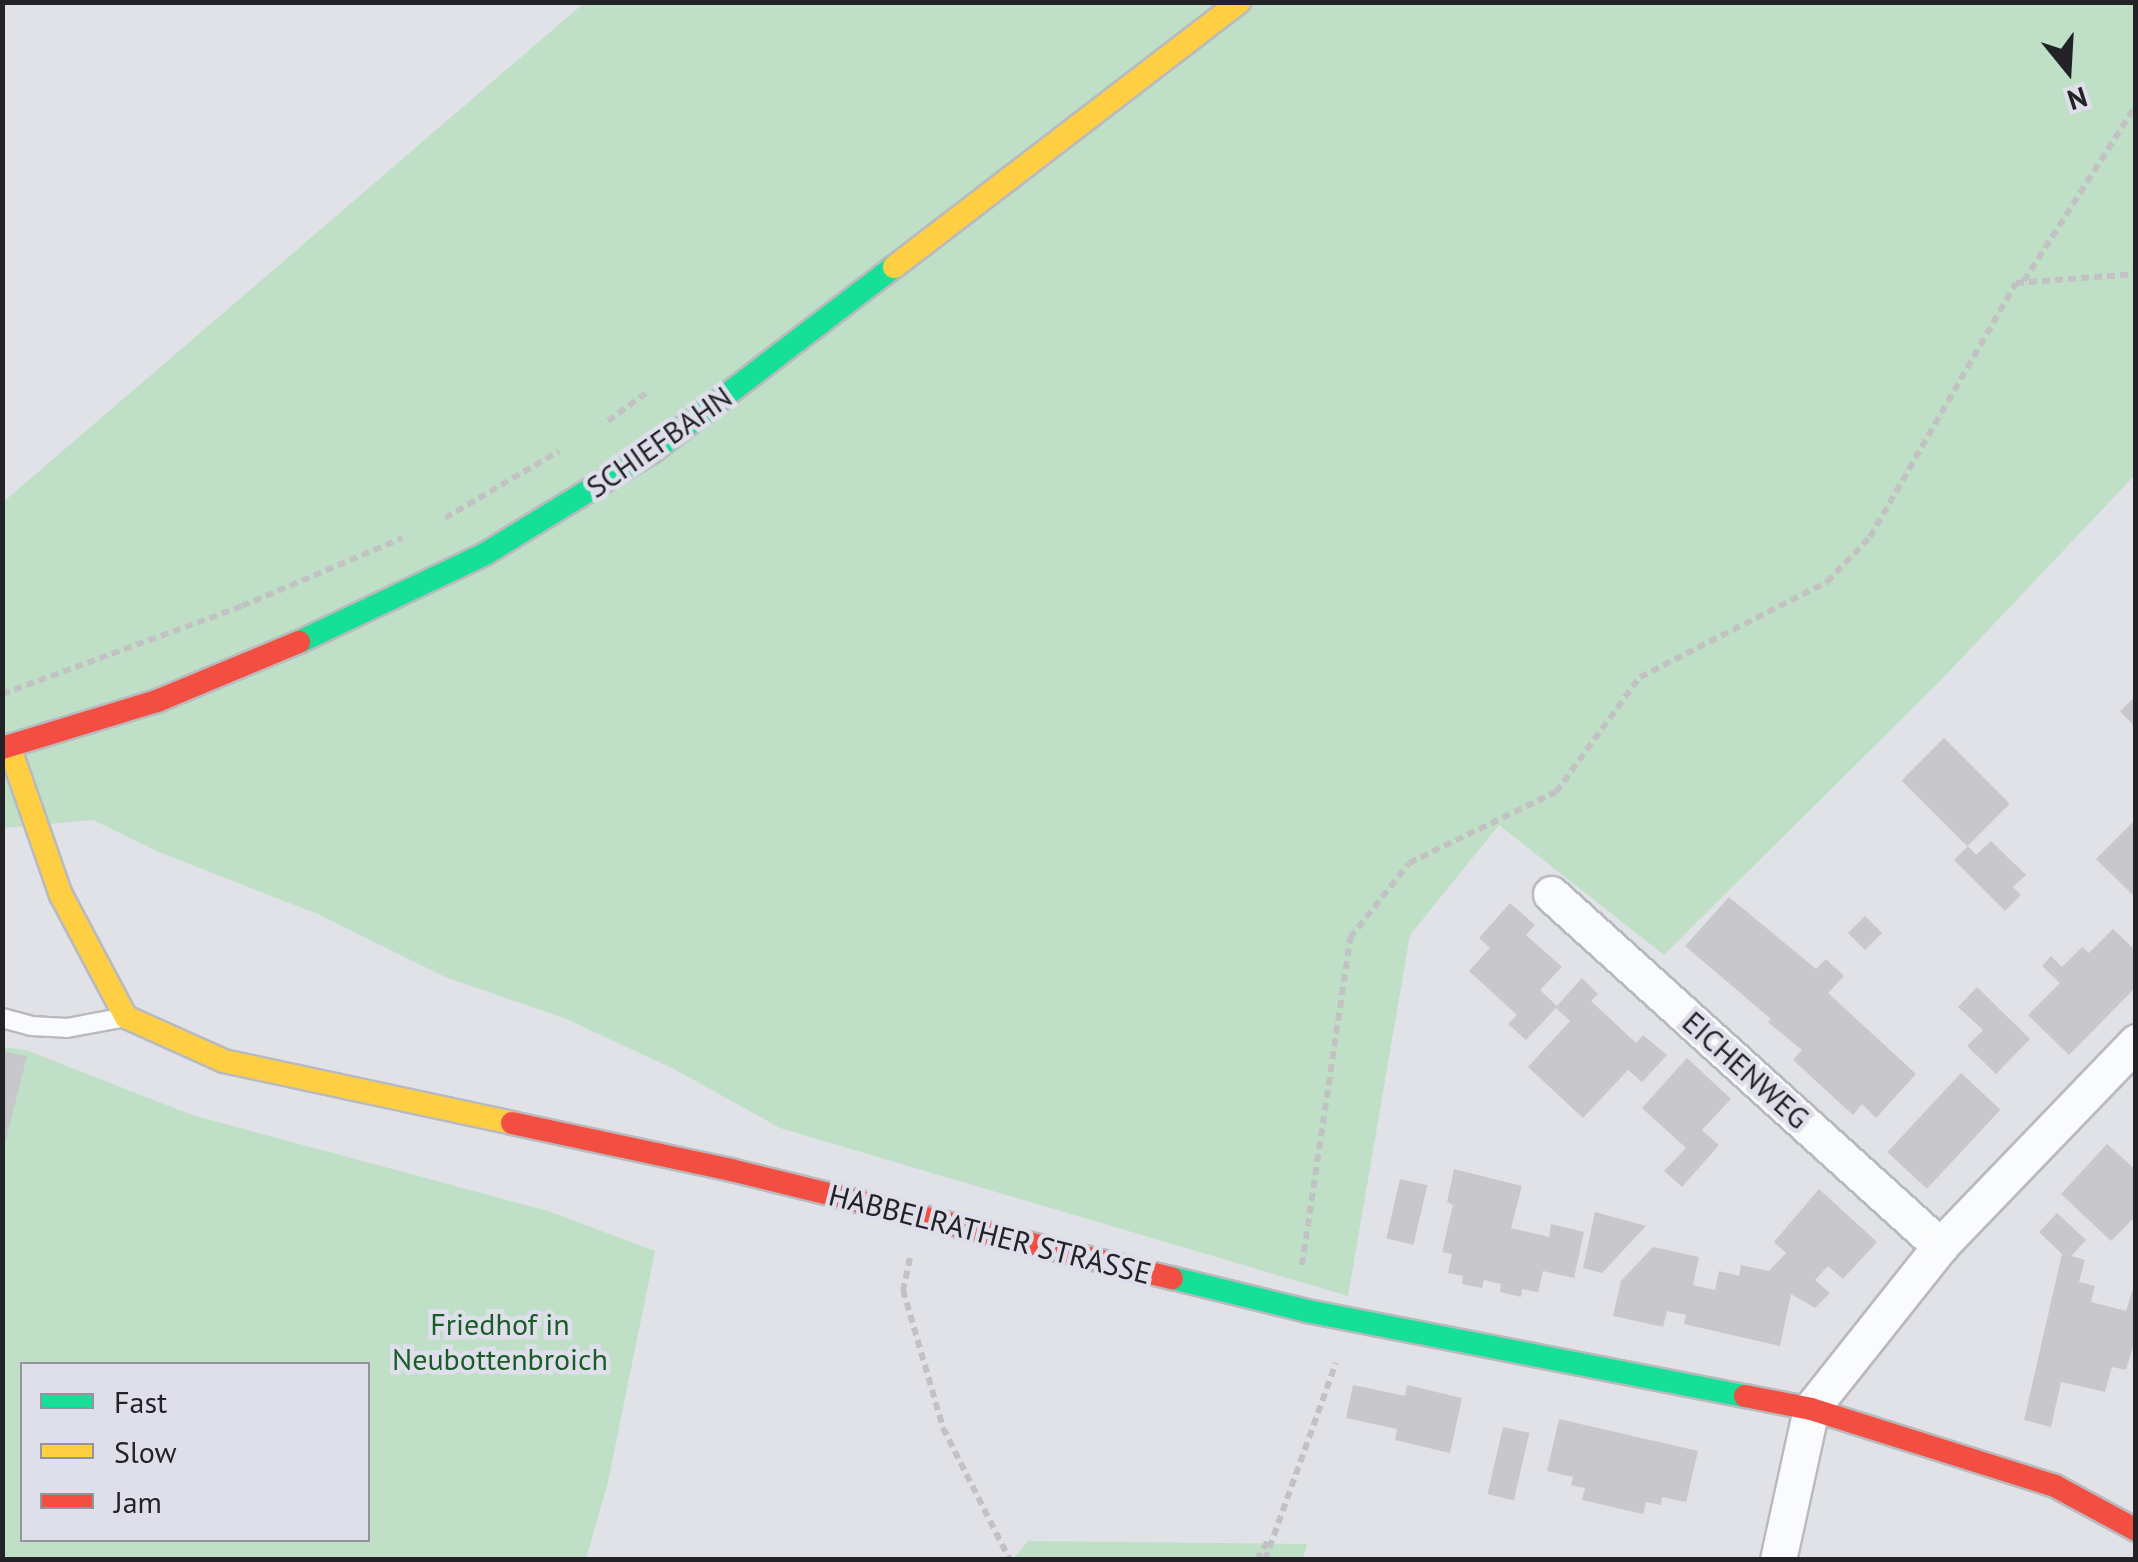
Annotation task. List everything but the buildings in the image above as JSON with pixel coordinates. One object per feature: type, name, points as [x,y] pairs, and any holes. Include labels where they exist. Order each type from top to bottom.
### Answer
[{"type":"street","name":"SCHIEFBAHN","points":[[6,747],[157,700],[255,663],[468,562],[550,516],[653,450],[1239,2]]},
{"type":"street","points":[[6,747],[62,895],[126,1017]]},
{"type":"street","name":"EICHENWEG","points":[[1552,894],[1940,1246]]},
{"type":"street","name":"HABBELRATHER STRASSE","points":[[126,1017],[224,1061],[731,1170],[1307,1311],[1811,1409],[2054,1486],[2136,1530]]},
{"type":"street","points":[[1778,1560],[1811,1409],[1940,1246],[2136,1042]]},
{"type":"lane","points":[[2,1018],[31,1026],[67,1028],[126,1017]]},
{"type":"path","points":[[2023,282],[2136,105]]},
{"type":"path","points":[[1307,1311],[1301,1260],[1350,938],[1409,863],[1556,792],[1640,677],[1828,582],[1870,537],[2016,283],[2136,274]]},
{"type":"path","points":[[594,430],[656,386]]},
{"type":"path","points":[[436,523],[563,449]]},
{"type":"path","points":[[2,694],[242,606],[418,531]]},
{"type":"path","points":[[919,1218],[903,1290],[943,1428],[1010,1560]]},
{"type":"path","points":[[1265,1560],[1352,1320]]},
{"type":"path","points":[[1257,1560],[1276,1528]]},
{"type":"green space","points":[[584,3],[2135,3],[2135,475],[1940,681],[1664,955],[1499,825],[1410,935],[1348,1296],[780,1128],[674,1069],[564,1018],[445,977],[320,915],[159,852],[93,820],[3,828],[2,503]]},
{"type":"green space","name":"Friedhof in Neubottenbroich","points":[[2,1047],[26,1050],[192,1115],[548,1211],[655,1251],[608,1482],[586,1559],[3,1559]]},
{"type":"green space","points":[[1028,1541],[1307,1544],[1303,1559],[1013,1559]]},
{"type":"traffic: fast","points":[[299,642],[485,554],[653,451],[894,267]]},
{"type":"traffic: fast","points":[[1172,1278],[1307,1311],[1745,1396]]},
{"type":"traffic: slow","points":[[894,267],[1239,2]]},
{"type":"traffic: slow","points":[[9,746],[61,895],[126,1017],[224,1061],[512,1123]]},
{"type":"traffic: jam","points":[[2,748],[157,701],[299,642]]},
{"type":"traffic: jam","points":[[512,1123],[731,1170],[1172,1278]]},
{"type":"traffic: jam","points":[[1745,1396],[1811,1409],[2055,1486],[2136,1530]]}]
